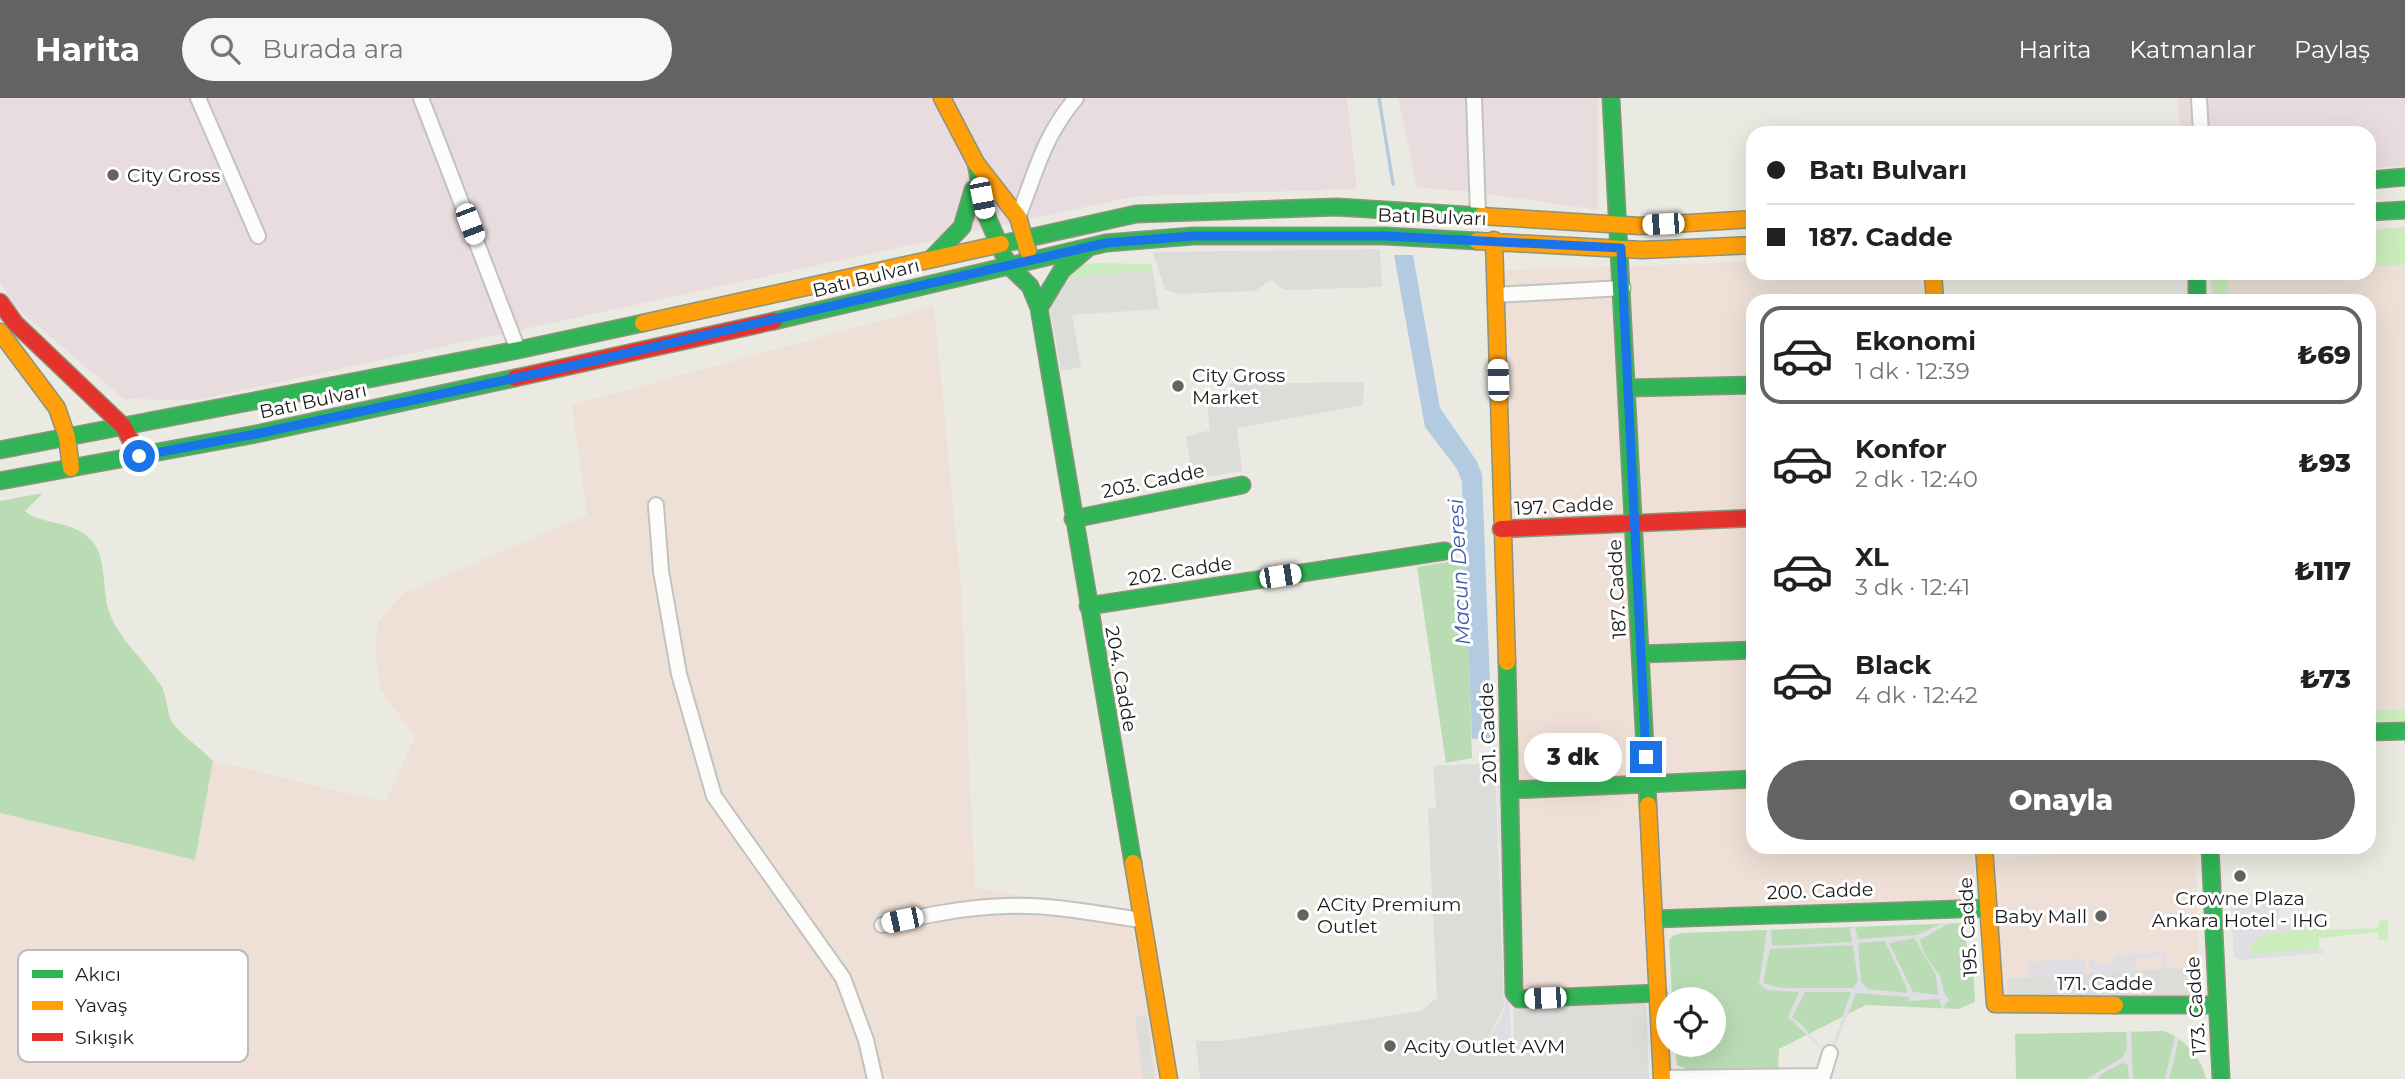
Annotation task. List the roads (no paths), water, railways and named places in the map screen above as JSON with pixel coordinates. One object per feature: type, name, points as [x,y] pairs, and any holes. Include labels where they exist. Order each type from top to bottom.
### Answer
[{"type":"main road","name":"204. Cadde","points":[[942,98],[976,163],[1018,217],[1031,260],[1030,286]]},
{"type":"main road","name":"187. Cadde","points":[[1611,98],[1621,248],[1658,987]]},
{"type":"main road","name":"204. Cadde","points":[[976,163],[985,212],[998,243],[1009,265],[1030,286],[1039,308],[1169,1079]]},
{"type":"main road","points":[[2376,179],[2405,177]]},
{"type":"main road","points":[[933,257],[962,228],[973,190],[979,185]]},
{"type":"main road","name":"Batı Bulvarı","points":[[0,450],[518,350],[1106,219],[1168,212],[1337,207],[1619,224],[1746,219]]},
{"type":"main road","points":[[2376,212],[2405,210]]},
{"type":"main road","name":"Batı Bulvarı","points":[[0,481],[256,434],[571,366],[1089,247],[1142,239],[1193,236],[1385,236],[1621,248],[1746,245]]},
{"type":"main road","name":"201. Cadde","points":[[1494,240],[1516,998],[1656,993]]},
{"type":"main road","points":[[1039,308],[1062,270],[1089,247]]},
{"type":"main road","points":[[0,302],[15,323],[123,426],[139,456]]},
{"type":"main road","points":[[0,332],[57,408],[67,437],[71,468]]},
{"type":"main road","points":[[1628,388],[1746,385]]},
{"type":"main road","name":"203. Cadde","points":[[1073,519],[1242,485]]},
{"type":"main road","name":"197. Cadde","points":[[1501,529],[1746,517]]},
{"type":"main road","name":"202. Cadde","points":[[1088,606],[1444,551]]},
{"type":"main road","points":[[1641,654],[1746,650]]},
{"type":"main road","points":[[2376,732],[2405,731]]},
{"type":"main road","points":[[1511,790],[1746,779]]},
{"type":"main road","name":"195. Cadde","points":[[1984,854],[1995,1004]]},
{"type":"main road","name":"173. Cadde","points":[[2210,854],[2221,1079]]},
{"type":"main road","name":"200. Cadde","points":[[1654,919],[1988,908]]},
{"type":"main road","name":"171. Cadde","points":[[1995,1004],[2216,1005]]},
{"type":"main road","name":"187. Cadde","points":[[1661,1057],[1662,1078]]},
{"type":"street","points":[[198,98],[258,236]]},
{"type":"street","points":[[421,98],[518,350]]},
{"type":"street","points":[[1018,217],[1044,144],[1055,122],[1076,98]]},
{"type":"street","points":[[1474,98],[1478,214]]},
{"type":"street","points":[[2199,98],[2201,126]]},
{"type":"street","points":[[1495,295],[1623,288]]},
{"type":"street","points":[[656,506],[661,571],[679,674],[714,796],[843,978],[866,1040],[875,1079]]},
{"type":"street","points":[[882,925],[941,912],[1006,906],[1051,908],[1141,920]]},
{"type":"street","points":[[1662,1078],[1823,1076],[1830,1053]]},
{"type":"water","points":[[1394,255],[1413,255],[1440,408],[1476,460],[1482,474],[1492,738],[1472,739],[1462,482],[1457,469],[1425,427]]},
{"type":"waterway","name":"Macun Deresi","points":[[1379,98],[1393,184]]},
{"type":"place","name":"City Gross","points":[[113,175]]},
{"type":"place","name":"City Gross Market","points":[[1178,386]]},
{"type":"place","name":"Crowne Plaza Ankara Hotel - IHG","points":[[2240,876]]},
{"type":"place","name":"ACity Premium Outlet","points":[[1303,915]]},
{"type":"place","name":"Baby Mall","points":[[2101,916]]},
{"type":"place","name":"Acity Outlet AVM","points":[[1390,1046]]}]
